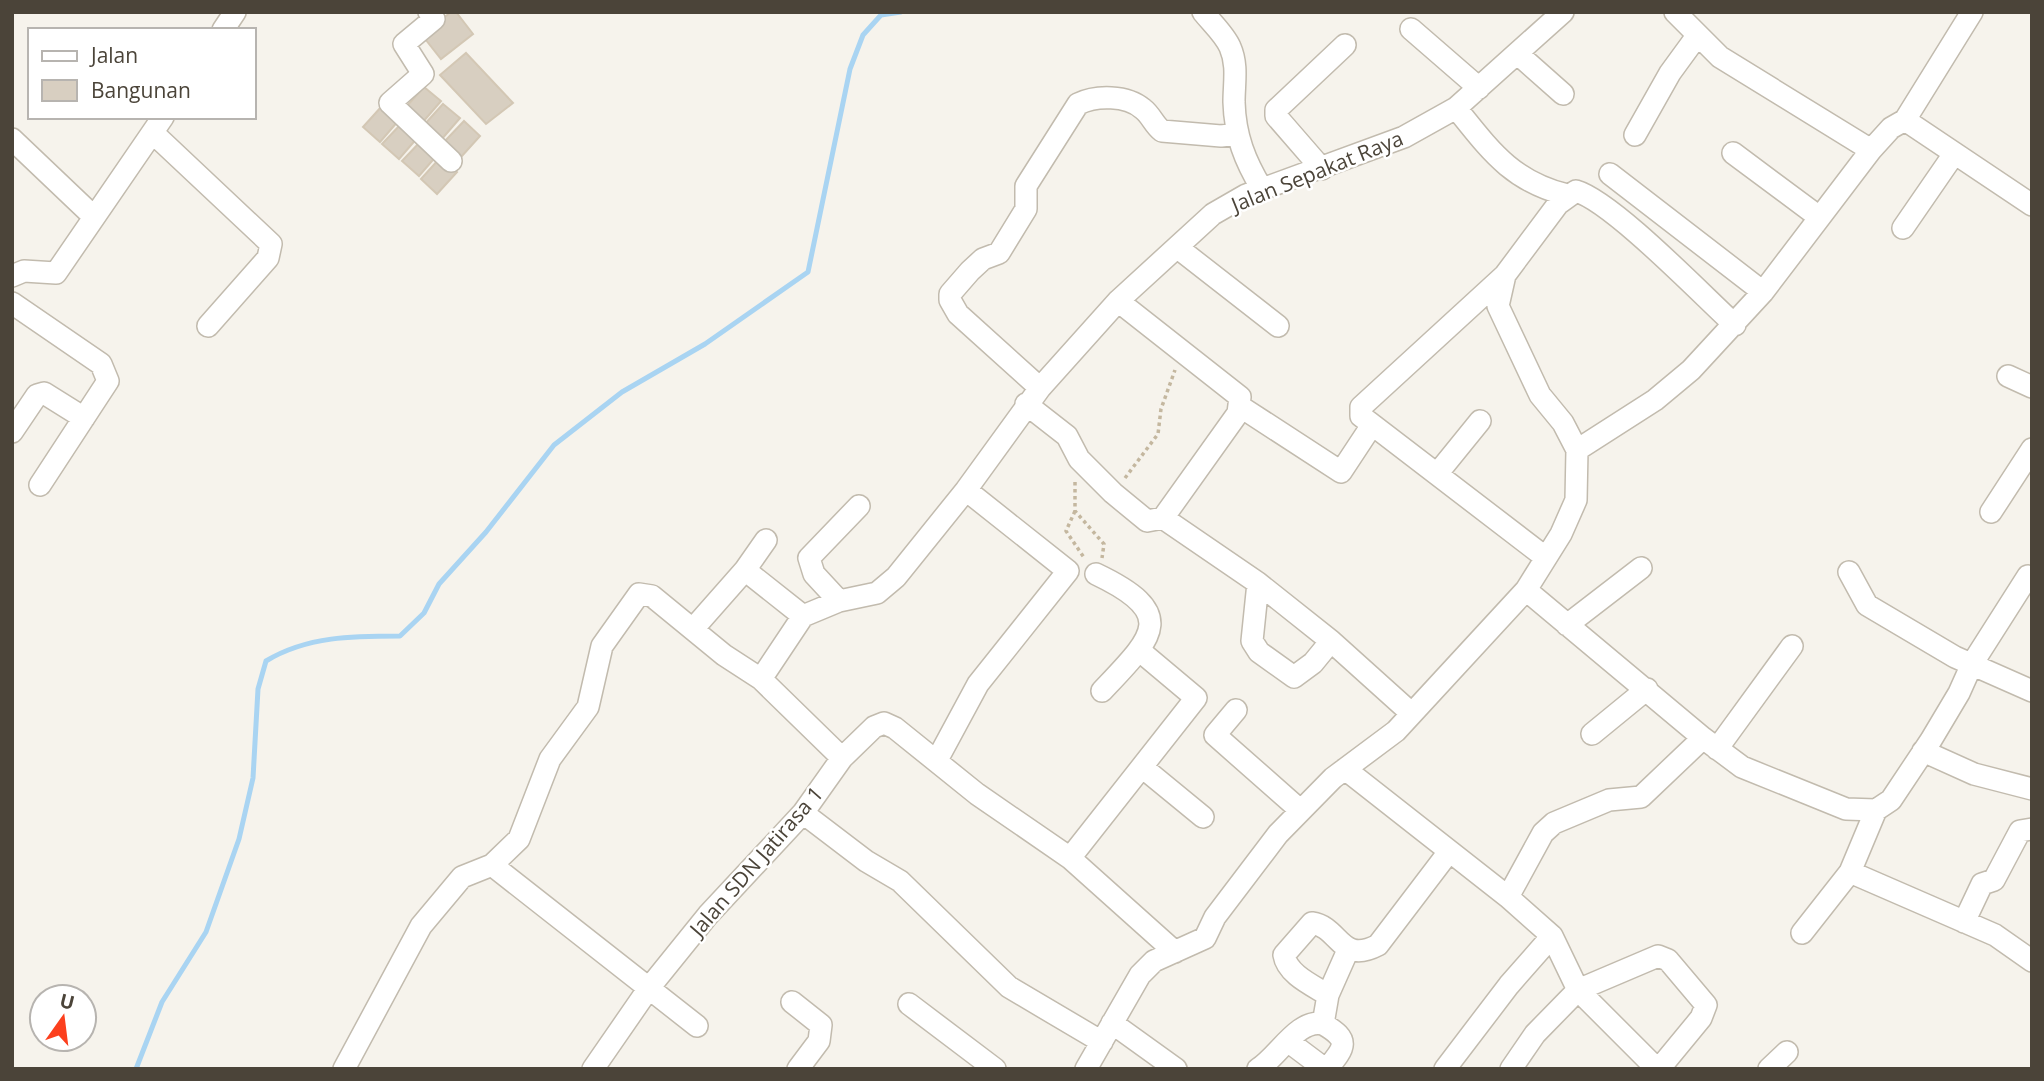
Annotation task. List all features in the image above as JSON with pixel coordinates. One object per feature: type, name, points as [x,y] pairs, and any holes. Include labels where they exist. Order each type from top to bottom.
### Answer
[{"type":"street","points":[[224,28],[234,12]]},
{"type":"street","points":[[429,12],[434,19],[404,44],[423,74],[390,103],[450,161]]},
{"type":"street","points":[[1203,12],[1229,44],[1233,54],[1238,134],[1242,154],[1262,189]]},
{"type":"street","name":"Jalan Sepakat Raya","points":[[1033,396],[1118,301],[1213,214],[1262,189],[1404,138],[1456,108],[1519,55],[1563,12]]},
{"type":"street","points":[[1675,12],[1720,57],[1871,150]]},
{"type":"street","points":[[1577,450],[1675,385],[1735,325],[1871,150],[1891,128],[1905,120],[1972,12]]},
{"type":"street","points":[[1412,29],[1479,88]]},
{"type":"street","points":[[1635,135],[1670,73],[1697,36]]},
{"type":"street","points":[[1322,169],[1276,116],[1276,110],[1345,45]]},
{"type":"street","points":[[1519,55],[1563,94]]},
{"type":"street","points":[[1118,301],[1181,354],[1240,397],[1241,407],[1163,518],[1147,521],[1112,493],[1079,459],[1067,436],[958,314],[950,300],[950,294],[983,259],[999,253],[1026,209],[1026,186],[1078,104],[1098,99],[1124,100],[1142,108],[1162,131],[1238,134]]},
{"type":"street","points":[[1456,108],[1490,150],[1514,172],[1538,188],[1567,195]]},
{"type":"street","points":[[1905,120],[2032,205]]},
{"type":"street","points":[[12,276],[24,271],[56,273],[158,125],[271,244],[268,258],[208,326]]},
{"type":"street","points":[[12,139],[94,217]]},
{"type":"street","points":[[1733,153],[1819,217]]},
{"type":"street","points":[[1903,228],[1954,154]]},
{"type":"street","points":[[1610,174],[1763,292]]},
{"type":"street","points":[[1545,557],[1360,416],[1361,407],[1505,275],[1567,195],[1576,191],[1586,194],[1616,217],[1735,325]]},
{"type":"street","points":[[1178,248],[1278,326]]},
{"type":"street","points":[[1086,1069],[1140,975],[1154,961],[1205,938],[1216,917],[1262,853],[1300,810],[1345,769],[1396,731],[1526,590],[1561,534],[1576,500],[1577,450],[1563,423],[1540,396],[1498,306],[1505,275]]},
{"type":"street","points":[[12,303],[107,372],[108,381],[40,485]]},
{"type":"street","points":[[2008,376],[2032,387]]},
{"type":"street","points":[[12,432],[37,395],[44,393],[84,418]]},
{"type":"street","points":[[761,679],[803,616],[839,601],[877,593],[896,577],[965,490],[1033,396]]},
{"type":"street","points":[[1241,407],[1340,472],[1372,425]]},
{"type":"street","points":[[1437,474],[1480,421]]},
{"type":"street","points":[[1991,512],[2032,449]]},
{"type":"street","points":[[965,490],[1068,571],[978,684],[937,760],[977,794],[1070,858],[1175,952]]},
{"type":"street","points":[[839,601],[814,574],[809,558],[859,506]]},
{"type":"street","points":[[1163,518],[1258,583],[1331,640],[1411,713]]},
{"type":"street","points":[[693,629],[745,570],[766,540]]},
{"type":"street","points":[[1567,625],[1641,568]]},
{"type":"street","points":[[745,570],[803,616]]},
{"type":"street","points":[[1849,572],[1867,605],[1972,664],[2032,691]]},
{"type":"street","points":[[1096,574],[1118,584],[1145,606],[1151,617],[1152,629],[1140,651],[1102,691]]},
{"type":"street","points":[[1802,933],[1850,872],[1876,810],[1891,800],[1923,751],[1959,693],[1972,664],[2028,576]]},
{"type":"street","points":[[1258,583],[1252,641],[1259,652],[1294,677],[1313,663],[1331,640]]},
{"type":"street","points":[[1526,590],[1742,767],[1846,809],[1876,810]]},
{"type":"street","points":[[344,1069],[421,926],[462,877],[492,865],[519,839],[550,759],[588,707],[602,646],[639,594],[652,596],[724,655],[761,679],[842,758]]},
{"type":"street","points":[[1508,897],[1543,833],[1554,823],[1609,800],[1641,797],[1710,743],[1793,646]]},
{"type":"street","points":[[1070,858],[1196,698],[1140,651]]},
{"type":"street","points":[[1592,734],[1647,689]]},
{"type":"street","points":[[1236,710],[1208,728],[1300,810]]},
{"type":"street","name":"Jalan SDN Jatirasa 1","points":[[593,1069],[649,988],[708,915],[803,813],[842,758],[874,727],[884,723],[937,760]]},
{"type":"street","points":[[1923,751],[1974,774],[2032,789]]},
{"type":"street","points":[[1142,767],[1203,817]]},
{"type":"street","points":[[1345,769],[1448,853],[1508,897],[1552,936],[1578,990],[1658,1069],[1701,1018],[1706,1005],[1668,960],[1658,956],[1647,959],[1578,990],[1535,1034],[1511,1069]]},
{"type":"street","points":[[803,813],[866,861],[900,881],[1009,988],[1102,1042]]},
{"type":"street","points":[[1964,922],[1982,884],[1994,880],[2021,831],[2032,829]]},
{"type":"street","points":[[1328,995],[1302,979],[1285,963],[1284,955],[1312,923],[1320,924],[1348,950],[1366,951],[1378,945],[1448,853]]},
{"type":"street","points":[[492,865],[697,1026]]},
{"type":"street","points":[[1850,872],[1995,935],[2032,961]]},
{"type":"street","points":[[1445,1069],[1509,985],[1552,936]]},
{"type":"street","points":[[1322,1024],[1328,995],[1348,950]]},
{"type":"street","points":[[792,1002],[821,1025],[819,1041],[798,1069]]},
{"type":"street","points":[[909,1004],[995,1069]]},
{"type":"street","points":[[1258,1069],[1270,1061],[1304,1025],[1313,1022],[1322,1024],[1341,1038],[1343,1050],[1326,1069],[1289,1042]]},
{"type":"street","points":[[1112,1023],[1176,1069]]},
{"type":"street","points":[[1769,1069],[1787,1052]]},
{"type":"path","points":[[1112,493],[1158,434],[1161,409],[1181,354]]},
{"type":"path","points":[[1079,459],[1074,485],[1075,511],[1066,531],[1096,574]]},
{"type":"path","points":[[1075,511],[1104,544],[1096,574]]},
{"type":"building","points":[[451,12],[456,12],[473,34],[441,59],[422,35]]},
{"type":"building","points":[[466,53],[513,103],[486,124],[440,75]]},
{"type":"building","points":[[424,87],[441,101],[422,123],[405,108]]},
{"type":"building","points":[[443,104],[460,118],[441,140],[424,125]]},
{"type":"building","points":[[382,106],[399,120],[380,142],[363,127]]},
{"type":"building","points":[[464,121],[480,136],[461,157],[444,142]]},
{"type":"building","points":[[402,123],[418,137],[399,159],[382,144]]},
{"type":"building","points":[[422,140],[438,154],[419,176],[402,161]]},
{"type":"building","points":[[440,158],[457,172],[437,194],[421,179]]},
{"type":"waterway","points":[[136,1069],[162,1002],[206,932],[239,839],[253,778],[258,689],[266,661],[314,642],[348,637],[400,636],[424,613],[439,584],[486,532],[554,445],[622,392],[705,344],[808,272],[850,69],[863,35],[881,15],[901,12]]}]
